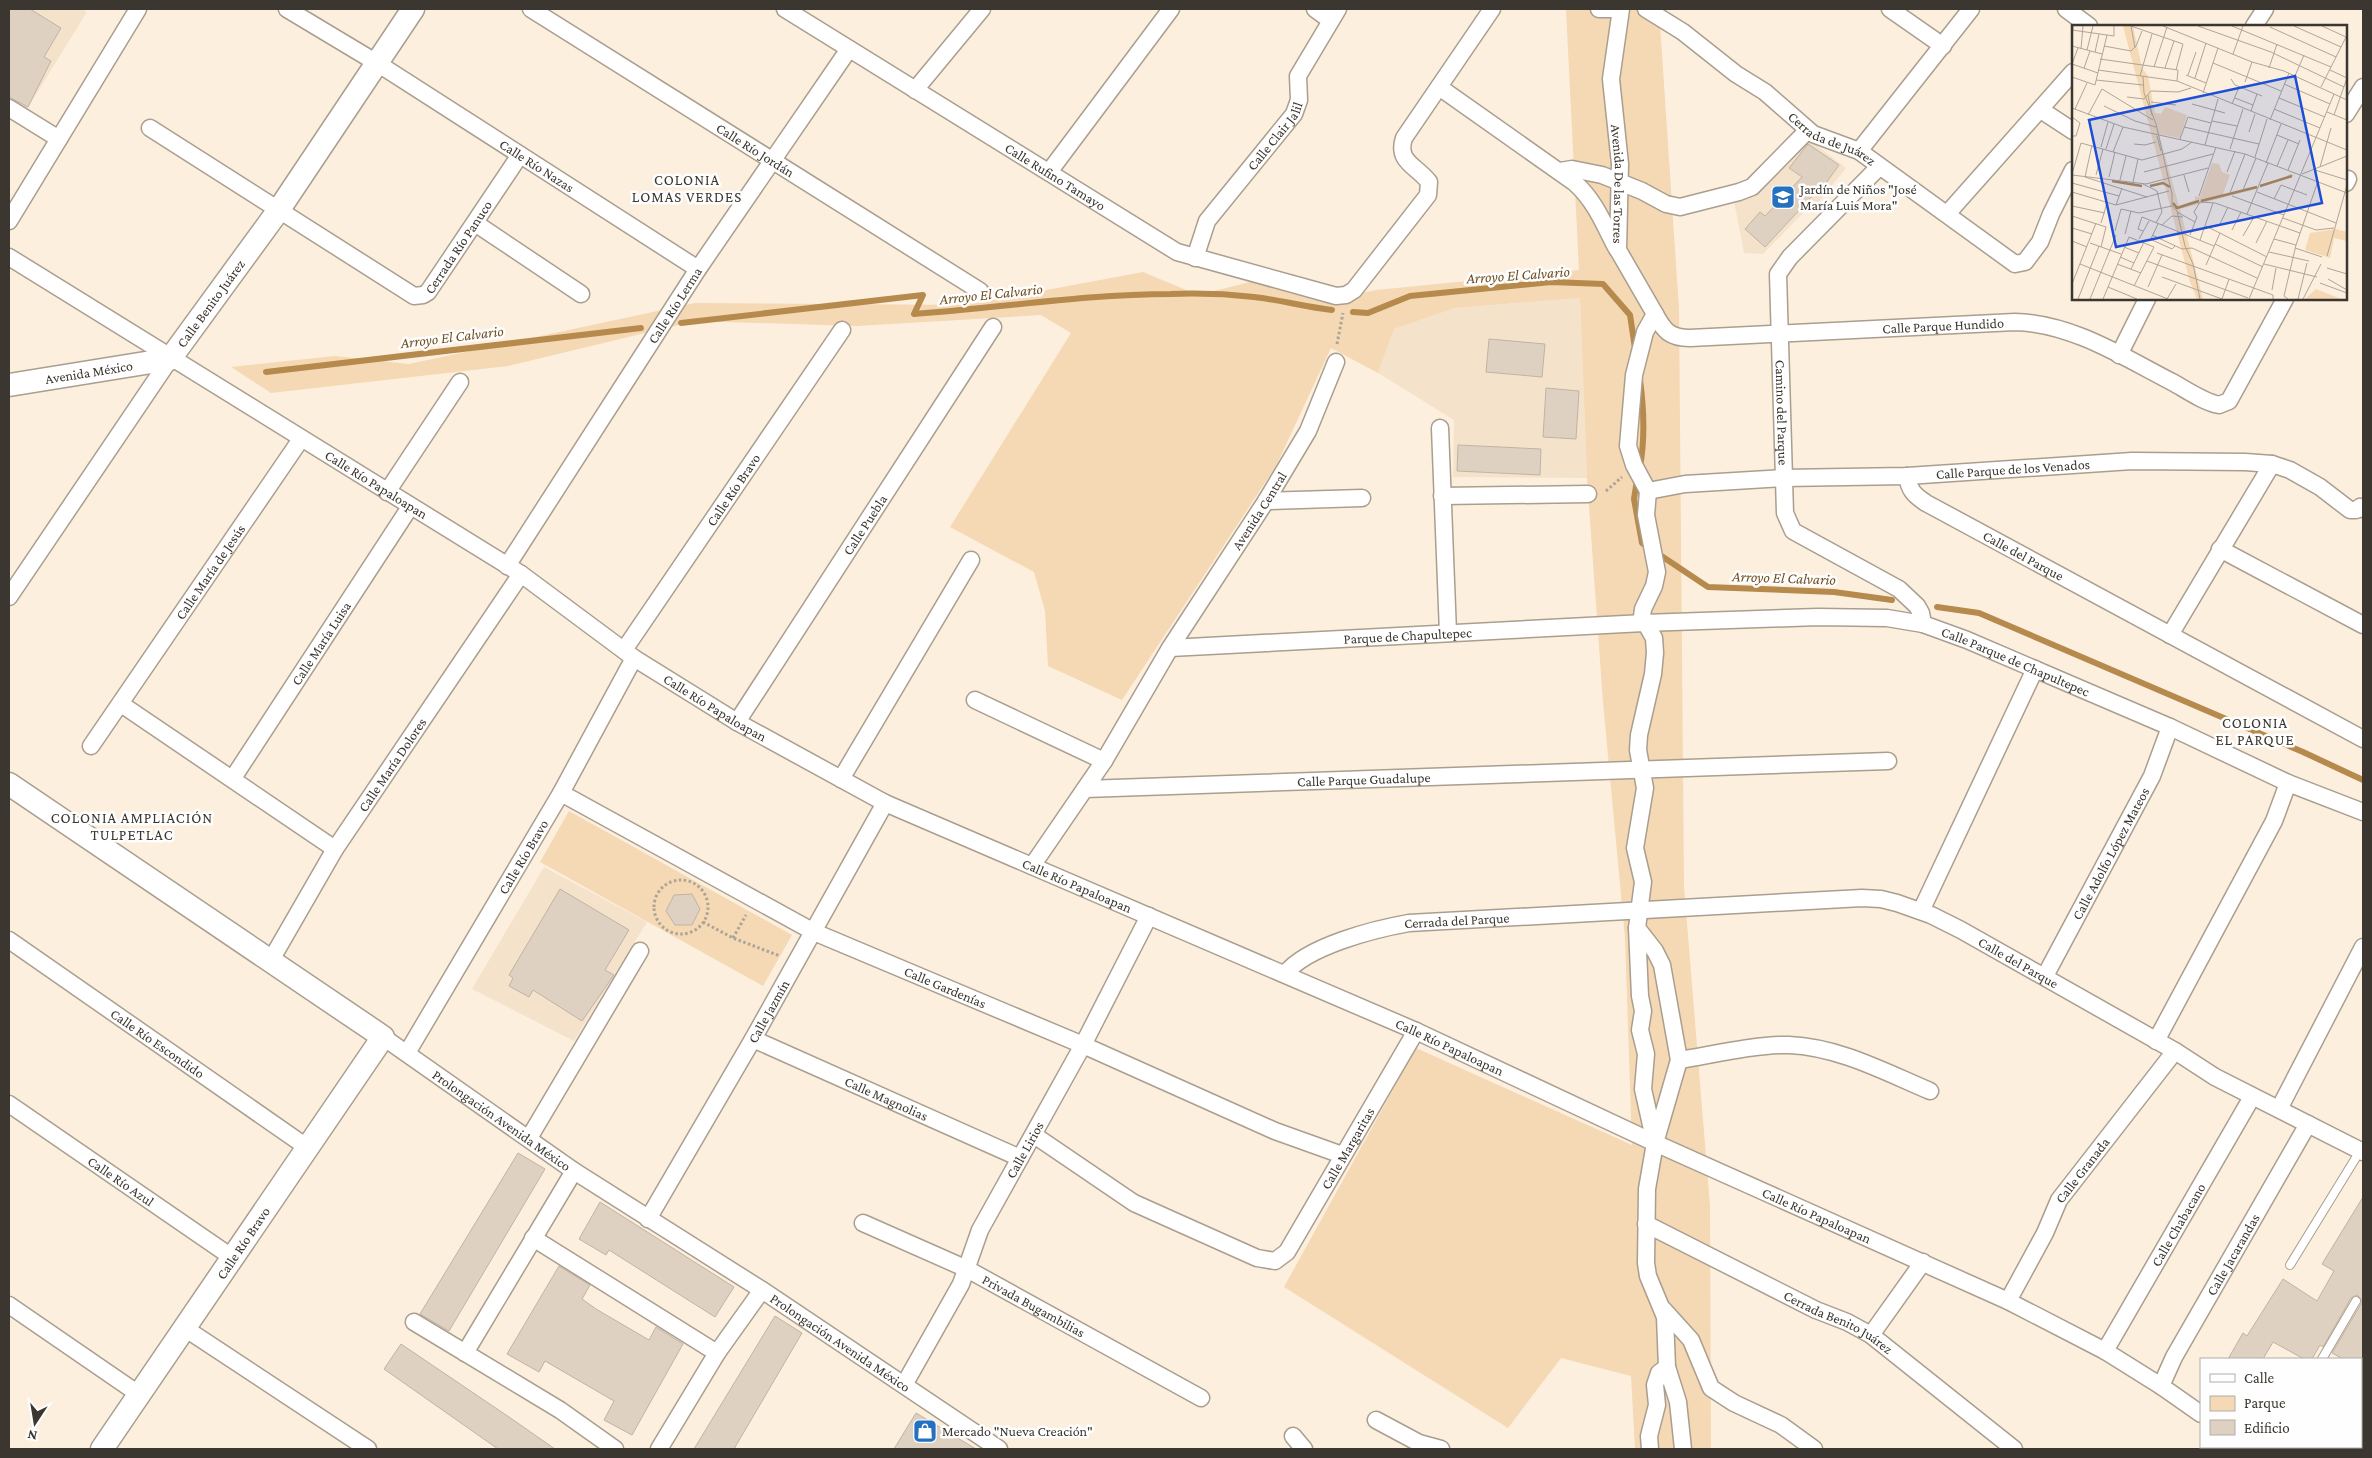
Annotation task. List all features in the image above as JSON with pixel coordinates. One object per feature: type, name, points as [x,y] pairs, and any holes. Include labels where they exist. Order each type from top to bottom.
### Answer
[{"type":"street","points":[[9,221],[138,9]]},
{"type":"street","name":"Calle Río Nazas","points":[[286,9],[377,64],[698,269]]},
{"type":"street","name":"Calle Benito Juárez","points":[[9,597],[170,359],[278,211],[413,9]]},
{"type":"street","name":"Calle Río Jordán","points":[[531,9],[980,291]]},
{"type":"street","name":"Calle Rufino Tamayo","points":[[785,9],[1177,252],[1330,294],[1346,295]]},
{"type":"street","points":[[915,90],[982,9]]},
{"type":"street","points":[[1049,172],[1171,9]]},
{"type":"street","points":[[1315,9],[1334,15]]},
{"type":"street","points":[[1346,295],[1354,290],[1430,191],[1430,182],[1407,161],[1401,151],[1404,138],[1492,9]]},
{"type":"street","points":[[1599,9],[1616,9]]},
{"type":"street","name":"Avenida De las Torres","points":[[1622,9],[1611,78],[1620,182],[1618,250],[1655,314]]},
{"type":"street","name":"Cerrada de Juárez","points":[[1646,9],[1683,32],[1736,74],[1765,92],[1808,130],[1819,137],[1850,146],[1859,151],[1879,167],[2019,264],[2025,262],[2040,242],[2051,214],[2072,172]]},
{"type":"street","points":[[1890,9],[1943,46]]},
{"type":"street","points":[[1859,151],[1971,9]]},
{"type":"street","points":[[2066,9],[2088,25]]},
{"type":"street","points":[[2255,25],[2265,9]]},
{"type":"street","name":"Calle Clair Jalil","points":[[1195,258],[1207,221],[1294,114],[1299,100],[1298,76],[1334,15]]},
{"type":"street","name":"Calle Río Lerma","points":[[514,570],[698,269],[850,49]]},
{"type":"street","points":[[1947,214],[2072,73]]},
{"type":"street","points":[[1439,87],[1560,171],[1588,195],[1618,250]]},
{"type":"street","points":[[2347,112],[2363,87]]},
{"type":"street","points":[[9,108],[59,138]]},
{"type":"street","points":[[2041,110],[2072,130]]},
{"type":"street","name":"Cerrada Río Panuco","points":[[150,128],[414,296],[424,295],[428,292],[520,155]]},
{"type":"street","points":[[1560,171],[1572,170],[1602,175],[1673,206],[1680,207],[1739,192],[1759,182],[1808,130]]},
{"type":"street","name":"Camino del Parque","points":[[1879,167],[1782,267],[1778,282],[1785,513],[1793,531],[1899,589],[1917,606],[1921,613],[1923,624]]},
{"type":"street","points":[[475,223],[581,294]]},
{"type":"street","name":"Calle Río Papaloapan","points":[[9,257],[170,359],[514,570],[629,654],[737,722],[885,803],[1416,1031],[1655,1143],[2008,1301],[2105,1351],[2197,1408]]},
{"type":"street","points":[[2119,355],[2146,300]]},
{"type":"street","name":"Calle Parque Hundido","points":[[1655,314],[1668,334],[1680,338],[2030,322],[2058,328],[2119,355],[2215,404],[2223,405],[2229,402],[2284,300]]},
{"type":"street","points":[[1655,314],[1645,332],[1634,375],[1628,446],[1634,465],[1648,491],[1646,515],[1657,572],[1654,586],[1643,609],[1644,623],[1654,638],[1655,654],[1654,674],[1639,735],[1638,750],[1646,788],[1635,848],[1642,882],[1637,928],[1643,1011],[1640,1030],[1646,1054],[1643,1089],[1655,1143]]},
{"type":"street","name":"Calle Puebla","points":[[737,722],[993,327]]},
{"type":"street","name":"Calle Río Bravo","points":[[407,1053],[561,793],[629,654],[842,330]]},
{"type":"street","name":"Avenida México","points":[[10,384],[170,359]]},
{"type":"street","name":"Avenida Central","points":[[1032,866],[1104,760],[1170,648],[1266,502],[1308,431],[1336,362]]},
{"type":"street","points":[[387,492],[460,382]]},
{"type":"street","points":[[1440,428],[1448,633]]},
{"type":"street","name":"Calle María de Jesús","points":[[91,746],[301,439]]},
{"type":"street","name":"Calle Parque de los Venados","points":[[1648,491],[1685,484],[1784,478],[1906,476],[2132,461],[2245,462],[2272,464],[2306,478],[2350,510],[2356,510],[2362,505]]},
{"type":"street","points":[[2170,635],[2272,464]]},
{"type":"street","name":"Calle del Parque","points":[[1906,476],[1908,486],[1914,496],[1926,503],[2363,739]]},
{"type":"street","points":[[1442,496],[1588,494]]},
{"type":"street","points":[[1266,502],[1362,498]]},
{"type":"street","name":"Calle María Luisa","points":[[232,778],[410,507]]},
{"type":"street","points":[[2220,549],[2363,625]]},
{"type":"street","points":[[841,779],[971,560]]},
{"type":"street","name":"Calle María Dolores","points":[[271,960],[335,849],[514,570]]},
{"type":"street","name":"Calle Parque de Chapultepec","points":[[1644,623],[1857,616],[1888,618],[1923,624],[2035,669],[2170,727],[2288,783],[2363,812]]},
{"type":"street","name":"Parque de Chapultepec","points":[[1170,648],[1644,623]]},
{"type":"street","points":[[1921,912],[2035,669]]},
{"type":"street","points":[[974,700],[1104,760]]},
{"type":"street","points":[[121,704],[335,849]]},
{"type":"street","name":"Calle Adolfo López Mateos","points":[[2045,976],[2152,776],[2170,727]]},
{"type":"street","name":"Calle Parque Guadalupe","points":[[1085,789],[1642,768],[1888,761]]},
{"type":"street","points":[[2156,1041],[2274,821],[2288,783]]},
{"type":"street","name":"Prolongación Avenida México","points":[[9,784],[271,960],[529,1138],[570,1178],[648,1219],[762,1290],[999,1449]]},
{"type":"street","name":"Calle Gardenías","points":[[561,793],[814,932],[1083,1045],[1275,1131],[1342,1155]]},
{"type":"street","name":"Calle Jazmín","points":[[648,1219],[814,932],[885,803]]},
{"type":"street","name":"Calle del Parque","points":[[1639,911],[1862,898],[1880,899],[1921,912],[1960,930],[2045,976],[2252,1097],[2362,1152]]},
{"type":"street","name":"Cerrada del Parque","points":[[1285,974],[1295,963],[1343,940],[1400,925],[1639,911]]},
{"type":"street","name":"Calle Lirios","points":[[904,1385],[961,1284],[980,1230],[1083,1045],[1149,916]]},
{"type":"street","points":[[1637,928],[1655,951],[1662,966],[1679,1060],[1655,1143],[1647,1189],[1646,1224],[1648,1276],[1663,1309],[1666,1324],[1667,1367],[1678,1402],[1683,1449]]},
{"type":"street","name":"Calle Río Escondido","points":[[9,940],[308,1148]]},
{"type":"street","points":[[2279,1109],[2363,947]]},
{"type":"street","points":[[529,1138],[640,952]]},
{"type":"street","name":"Calle Margaritas","points":[[1034,1135],[1134,1203],[1258,1258],[1275,1261],[1287,1252],[1416,1031]]},
{"type":"street","name":"Calle Río Bravo","points":[[102,1449],[186,1329],[382,1037]]},
{"type":"street","name":"Calle Magnolias","points":[[753,1039],[1020,1158]]},
{"type":"street","points":[[1679,1060],[1779,1045],[1818,1048],[1849,1057],[1930,1091]]},
{"type":"street","name":"Calle Granada","points":[[2008,1301],[2045,1233],[2059,1200],[2175,1051]]},
{"type":"street","name":"Calle Chabacano","points":[[2105,1351],[2252,1097]]},
{"type":"street","name":"Calle Río Azul","points":[[9,1104],[233,1258]]},
{"type":"street","name":"Calle Jacarandas","points":[[2161,1386],[2174,1357],[2308,1124]]},
{"type":"street","points":[[465,1353],[570,1178]]},
{"type":"street","name":"Privada Bugambilias","points":[[862,1223],[967,1269],[1200,1398]]},
{"type":"street","name":"Cerrada Benito Juárez","points":[[1646,1224],[1816,1310],[1847,1322],[1871,1335],[2014,1449]]},
{"type":"street","points":[[533,1238],[717,1353]]},
{"type":"street","points":[[1871,1335],[1923,1262]]},
{"type":"street","points":[[659,1449],[717,1353],[762,1290]]},
{"type":"street","points":[[9,1304],[140,1395]]},
{"type":"street","points":[[1663,1309],[1691,1340],[1711,1388],[1734,1403],[1781,1425],[1814,1449]]},
{"type":"street","points":[[414,1322],[560,1410],[615,1449]]},
{"type":"street","points":[[186,1329],[368,1449]]},
{"type":"street","points":[[1650,1449],[1649,1436],[1657,1405],[1655,1385],[1659,1373],[1667,1367]]},
{"type":"street","points":[[1376,1420],[1419,1443],[1441,1449]]},
{"type":"street","points":[[1293,1436],[1304,1449]]},
{"type":"lane","points":[[2290,1265],[2362,1152]]},
{"type":"lane","points":[[2323,1358],[2356,1301]]},
{"type":"path","points":[[1336,362],[1336,351],[1346,295]]},
{"type":"path","points":[[1588,494],[1601,493],[1612,488],[1634,465]]},
{"type":"path","points":[[676,880],[694,884],[701,889],[708,905],[703,922],[690,933],[672,933],[664,928],[654,914],[656,896],[661,889],[676,880]]},
{"type":"path","points":[[733,938],[754,898]]},
{"type":"path","points":[[703,922],[733,938],[796,961]]},
{"type":"shaded area","points":[[9,9],[82,9],[87,12],[27,109],[9,98]]},
{"type":"shaded area","name":"Jardín de Niños \"José María Luis Mora\"","points":[[1807,138],[1846,168],[1817,204],[1805,211],[1763,254],[1744,253],[1734,201]]},
{"type":"shaded area","points":[[1580,298],[1587,478],[1453,477],[1454,420],[1378,373],[1394,329],[1455,308]]},
{"type":"shaded area","points":[[544,867],[647,922],[574,1041],[472,989]]},
{"type":"green space","points":[[1566,9],[1659,9],[1679,309],[1684,886],[1710,1206],[1711,1449],[1635,1449],[1631,1376],[1561,1358],[1508,1428],[1284,1287],[1416,1048],[1632,1145],[1625,938],[1603,702],[1587,478],[1580,298],[1455,308],[1394,329],[1378,373],[1331,348],[1276,466],[1122,700],[1048,666],[1045,611],[1034,572],[950,527],[1071,333],[1041,315],[857,326],[695,321],[508,366],[271,393],[231,367],[335,356],[409,364],[695,303],[966,305],[1143,272],[1198,295],[1254,281],[1328,300],[1376,290],[1579,270]]},
{"type":"green space","points":[[569,811],[792,935],[763,986],[540,862]]},
{"type":"building","points":[[9,9],[30,9],[61,28],[44,57],[51,61],[28,107],[9,97]]},
{"type":"building","points":[[1808,144],[1839,165],[1821,190],[1819,189],[1765,247],[1745,229],[1760,212],[1765,216],[1802,177],[1789,168]]},
{"type":"building","points":[[1489,339],[1545,344],[1542,377],[1486,372]]},
{"type":"building","points":[[1546,388],[1579,391],[1576,439],[1543,437]]},
{"type":"building","points":[[1458,445],[1541,449],[1540,475],[1457,471]]},
{"type":"building","points":[[560,889],[629,930],[605,970],[614,975],[582,1021],[533,990],[529,997],[509,986],[513,978],[509,975]]},
{"type":"building","points":[[692,894],[700,909],[692,925],[675,925],[666,911],[674,895]]},
{"type":"building","points":[[518,1153],[545,1169],[449,1331],[420,1314]]},
{"type":"building","points":[[2363,1197],[2363,1359],[2341,1358],[2332,1353],[2361,1304],[2361,1299],[2357,1295],[2351,1298],[2323,1347],[2320,1345],[2313,1358],[2302,1358],[2273,1342],[2264,1358],[2229,1358],[2243,1333],[2247,1336],[2283,1279],[2317,1301],[2334,1271],[2322,1264]]},
{"type":"building","points":[[600,1202],[734,1287],[715,1317],[609,1250],[606,1255],[579,1239]]},
{"type":"building","points":[[559,1266],[590,1285],[582,1299],[596,1309],[649,1340],[656,1327],[683,1344],[632,1435],[604,1420],[614,1401],[545,1361],[539,1372],[507,1354]]},
{"type":"building","points":[[775,1316],[802,1333],[734,1449],[694,1449]]},
{"type":"building","points":[[401,1344],[555,1449],[498,1449],[384,1369]]},
{"type":"building","name":"Mercado \"Nueva Creación\"","points":[[916,1413],[976,1449],[894,1449]]},
{"type":"waterway","name":"Arroyo El Calvario","points":[[1353,312],[1368,313],[1410,296],[1551,282],[1603,284],[1630,315],[1635,348]]},
{"type":"waterway","name":"Arroyo El Calvario","points":[[681,323],[923,295],[914,314],[1107,296],[1181,294],[1223,294],[1254,297],[1332,310]]},
{"type":"waterway","name":"Arroyo El Calvario","points":[[266,372],[641,328]]},
{"type":"waterway","name":"Arroyo El Calvario","points":[[1640,380],[1643,446],[1640,467]]},
{"type":"waterway","name":"Arroyo El Calvario","points":[[1637,480],[1634,499],[1642,543],[1708,587],[1834,592],[1892,600]]},
{"type":"waterway","name":"Arroyo El Calvario","points":[[1937,607],[1979,613],[2303,752],[2363,780]]},
{"type":"place","name":"Jardín de Niños \"José María Luis Mora\"","points":[[1783,197]]},
{"type":"place","name":"Mercado \"Nueva Creación\"","points":[[925,1431]]},
{"type":"district","name":"COLONIA LOMAS VERDES","points":[[687,188]]},
{"type":"district","name":"COLONIA EL PARQUE","points":[[2255,732]]},
{"type":"district","name":"COLONIA AMPLIACIÓN TULPETLAC","points":[[132,826]]}]
